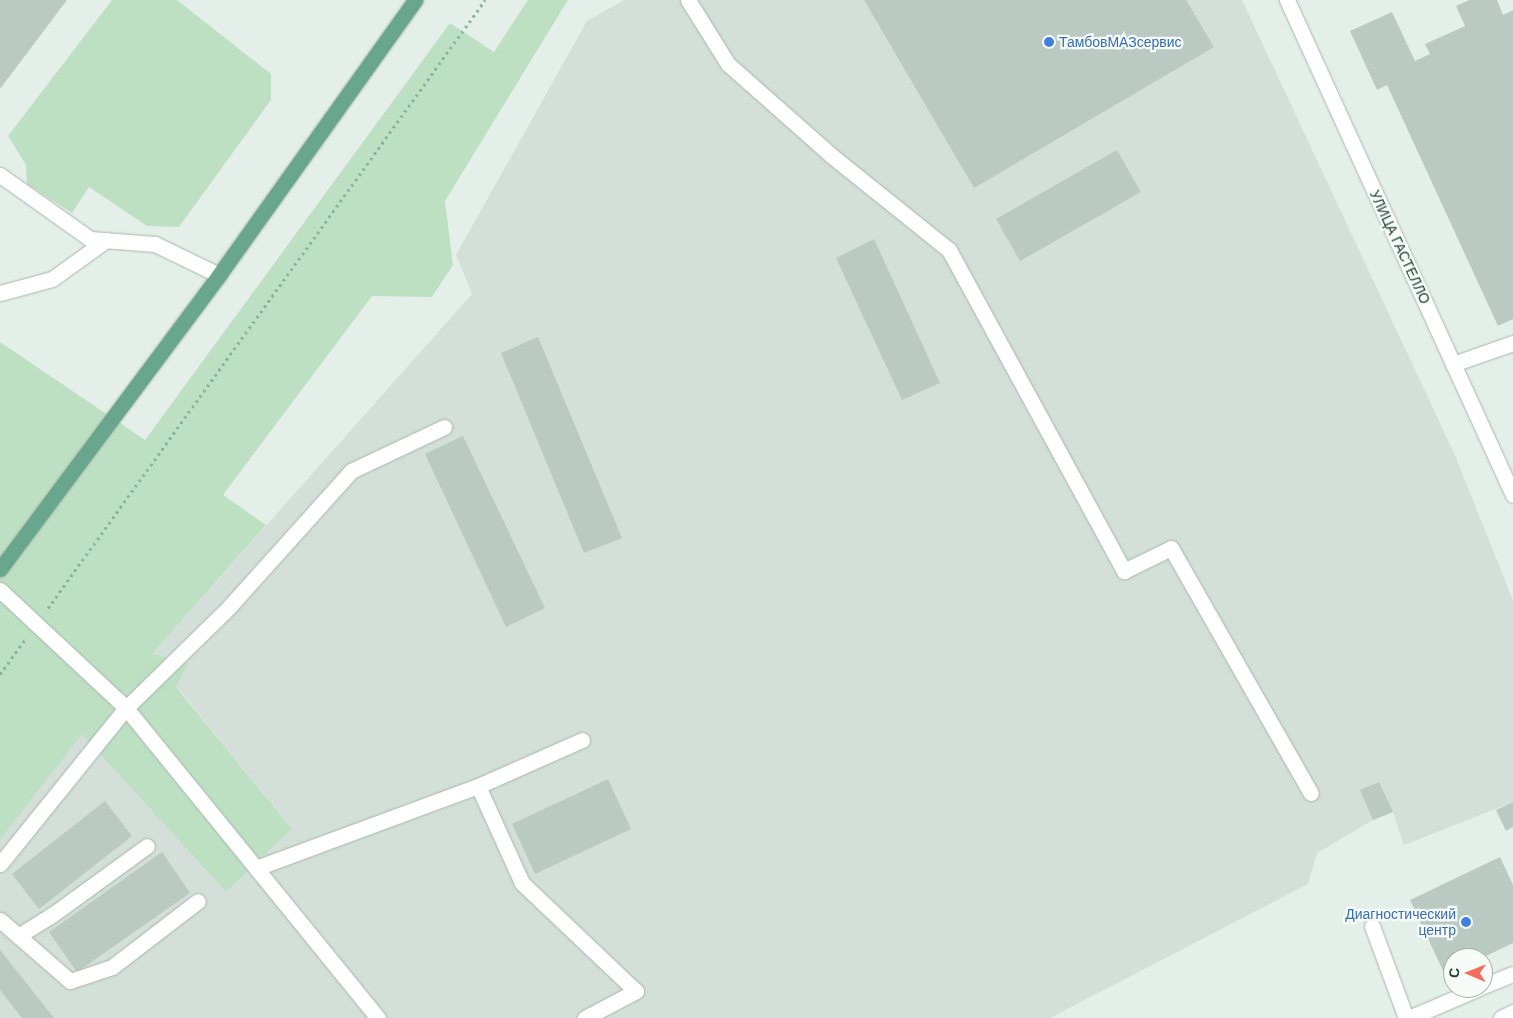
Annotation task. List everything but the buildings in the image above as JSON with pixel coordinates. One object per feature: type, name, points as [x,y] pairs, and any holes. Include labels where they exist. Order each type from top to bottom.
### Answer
[{"type":"main road","points":[[0,569],[218,275],[415,0]]},
{"type":"street","points":[[688,0],[728,64],[832,156],[949,250],[1124,571],[1171,548],[1311,794]]},
{"type":"street","name":"УЛИЦА ГАСТЕЛЛО","points":[[1287,0],[1513,495]]},
{"type":"street","points":[[0,175],[90,239],[155,244],[218,275]]},
{"type":"street","points":[[0,293],[52,279],[106,240]]},
{"type":"street","points":[[1453,364],[1513,342]]},
{"type":"street","points":[[0,864],[126,708],[230,606],[351,471],[444,427]]},
{"type":"street","points":[[0,590],[126,708],[378,1018]]},
{"type":"street","points":[[256,868],[478,786],[582,740]]},
{"type":"street","points":[[478,786],[522,883],[636,991],[585,1018]]},
{"type":"street","points":[[18,936],[52,915],[147,846]]},
{"type":"street","points":[[0,920],[70,981],[112,967],[198,900]]},
{"type":"street","points":[[1372,926],[1408,1018],[1456,998]]},
{"type":"street","points":[[1493,982],[1513,974]]},
{"type":"street","points":[[1501,1018],[1513,1012]]},
{"type":"path","points":[[0,674],[485,0]]},
{"type":"shaded area","points":[[624,0],[1242,0],[1454,453],[1513,600],[1513,802],[1404,845],[1393,812],[1373,820],[1317,853],[1308,884],[1050,1018],[0,1018],[0,840],[82,733],[226,892],[292,829],[151,655],[472,294],[456,255],[587,21]]},
{"type":"green space","points":[[112,0],[177,0],[271,74],[271,100],[179,227],[147,226],[89,187],[72,213],[27,184],[26,165],[8,136]]},
{"type":"green space","points":[[528,0],[568,0],[445,201],[453,265],[432,297],[372,296],[223,495],[266,525],[152,654],[188,663],[176,687],[292,829],[226,892],[82,734],[0,840],[0,342],[145,440],[450,23],[494,52]]},
{"type":"place","name":"ТамбовМАЗсервис","points":[[1049,42]]},
{"type":"place","name":"Диагностический центр","points":[[1466,922]]}]
